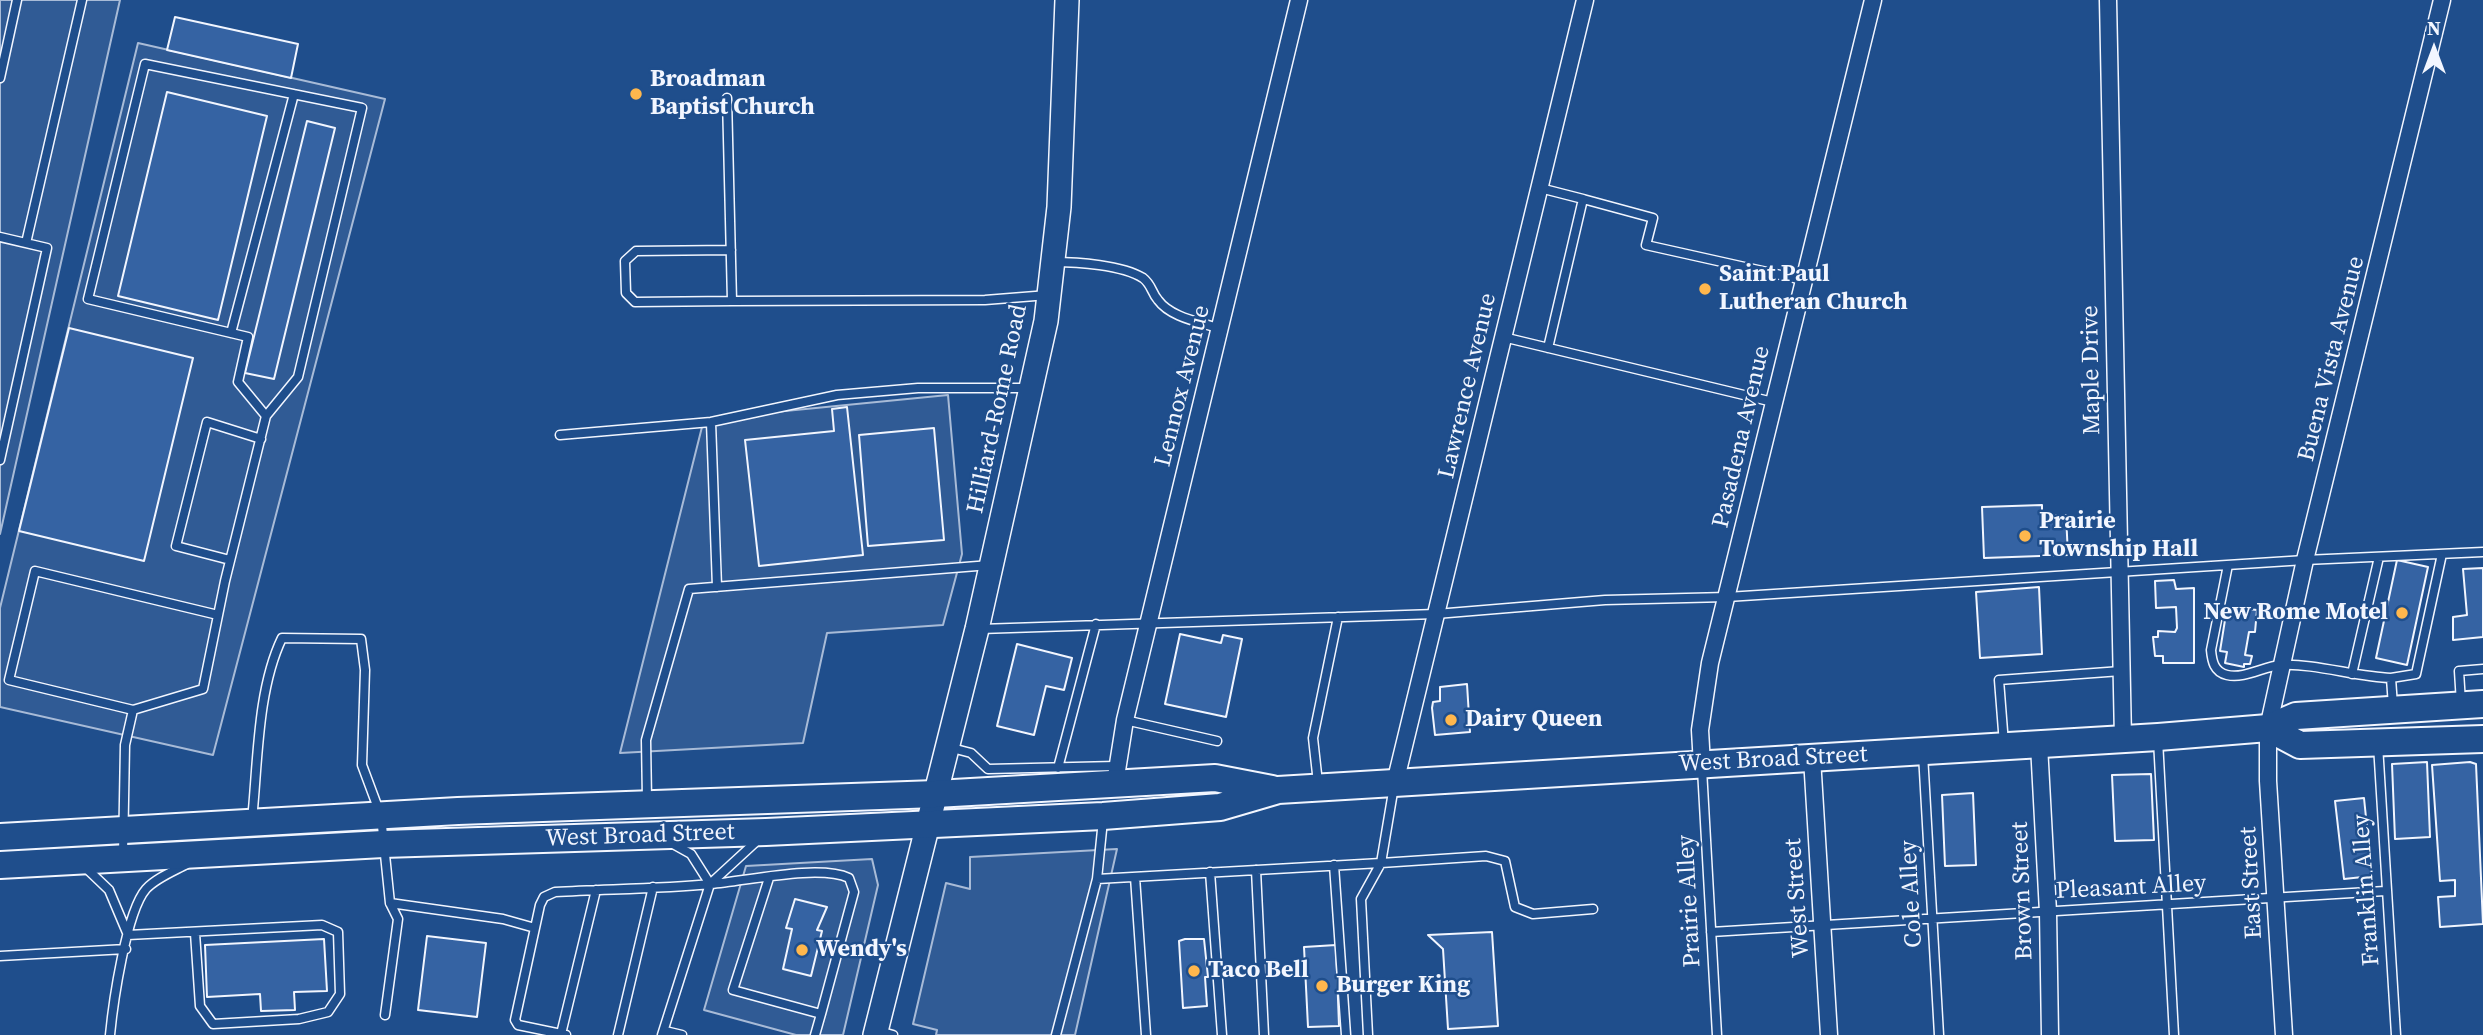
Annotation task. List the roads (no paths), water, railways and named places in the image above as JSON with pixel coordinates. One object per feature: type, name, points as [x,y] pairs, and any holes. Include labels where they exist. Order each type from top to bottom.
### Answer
[{"type":"main road","name":"Hilliard-Rome Road","points":[[881,1033],[977,629],[1049,295],[1059,207],[1067,0]]},
{"type":"main road","name":"West Broad Street","points":[[0,865],[383,844],[766,832],[1103,816],[1220,807],[1278,790],[2158,737],[2268,728],[2296,716],[2472,704]]},
{"type":"main road","points":[[2268,728],[2300,745],[2483,739]]},
{"type":"main road","name":"West Broad Street","points":[[0,837],[647,803],[936,794],[1115,775],[1215,778],[1278,790]]},
{"type":"street","name":"Lennox Avenue","points":[[1115,775],[1125,720],[1299,0]]},
{"type":"street","name":"Lawrence Avenue","points":[[1395,783],[1585,0]]},
{"type":"street","name":"Pasadena Avenue","points":[[1702,765],[1702,717],[1710,663],[1873,0]]},
{"type":"street","name":"Maple Drive","points":[[2108,0],[2123,739]]},
{"type":"street","name":"Buena Vista Avenue","points":[[2268,728],[2305,560],[2442,0]]},
{"type":"street","name":"East Street","points":[[2268,728],[2284,1035]]},
{"type":"street","name":"Brown Street","points":[[2039,745],[2048,912],[2050,1035]]},
{"type":"street","name":"West Street","points":[[1812,758],[1829,1035]]},
{"type":"lane","points":[[0,78],[17,0]]},
{"type":"lane","points":[[26,243],[82,0]]},
{"type":"lane","points":[[218,615],[35,571],[9,680],[133,710],[203,689],[230,560],[266,416],[298,377],[362,108],[145,64],[88,299],[248,337],[238,383],[266,416]]},
{"type":"lane","points":[[231,332],[294,94]]},
{"type":"lane","points":[[727,98],[732,301]]},
{"type":"lane","points":[[1540,188],[1653,218],[1646,245],[1803,280]]},
{"type":"lane","points":[[1548,348],[1583,199]]},
{"type":"lane","points":[[0,237],[47,248],[0,460]]},
{"type":"lane","points":[[731,250],[636,251],[625,261],[626,293],[635,302],[985,300],[1049,295]]},
{"type":"lane","points":[[1053,262],[1095,264],[1140,276],[1151,284],[1157,299],[1180,316],[1221,328]]},
{"type":"lane","points":[[1503,337],[1773,402]]},
{"type":"lane","points":[[560,435],[710,422],[837,395],[918,388],[1031,388]]},
{"type":"lane","points":[[230,560],[176,546],[207,422],[261,439]]},
{"type":"lane","points":[[710,422],[717,587]]},
{"type":"lane","points":[[977,629],[1149,621],[1436,614],[1605,600],[1727,597],[2305,560],[2483,552]]},
{"type":"lane","points":[[2228,565],[2211,650],[2212,661],[2225,674],[2236,675],[2282,665],[2391,678],[2416,674],[2442,554]]},
{"type":"lane","points":[[2352,674],[2379,557]]},
{"type":"lane","points":[[647,803],[646,740],[689,589],[991,565]]},
{"type":"lane","points":[[1318,787],[1313,738],[1338,617]]},
{"type":"lane","points":[[1058,768],[1096,624]]},
{"type":"lane","points":[[252,823],[266,692],[273,657],[282,638],[361,639],[365,670],[362,765],[381,816],[390,903],[398,919],[385,1015]]},
{"type":"lane","points":[[2472,704],[2459,671],[2483,669]]},
{"type":"lane","points":[[2004,747],[1999,680],[2121,671]]},
{"type":"lane","points":[[2391,678],[2394,709]]},
{"type":"lane","points":[[123,858],[125,745],[133,710]]},
{"type":"lane","points":[[1125,720],[1217,741]]},
{"type":"lane","points":[[2158,737],[2174,1035]]},
{"type":"lane","name":"Franklin Alley","points":[[2377,742],[2396,1035]]},
{"type":"lane","points":[[948,747],[971,753],[988,769],[1058,768],[1115,775]]},
{"type":"lane","name":"Cole Alley","points":[[1923,751],[1940,1035]]},
{"type":"lane","name":"Prairie Alley","points":[[1702,765],[1717,1035]]},
{"type":"lane","points":[[1368,1035],[1360,899],[1381,863],[1395,783]]},
{"type":"lane","points":[[1056,1035],[1097,879],[1103,816]]},
{"type":"lane","points":[[682,1035],[663,1033],[710,884],[766,832]]},
{"type":"lane","points":[[655,835],[691,854],[710,884]]},
{"type":"lane","points":[[110,1035],[114,987],[128,935],[145,890],[168,873],[209,853]]},
{"type":"lane","points":[[1097,879],[1486,856],[1505,861],[1516,907],[1533,914],[1593,909]]},
{"type":"lane","points":[[74,861],[98,876],[110,890],[128,935]]},
{"type":"lane","points":[[1334,865],[1346,1035]]},
{"type":"lane","points":[[1256,870],[1264,1035]]},
{"type":"lane","points":[[596,890],[563,1034],[518,1025],[515,1020],[544,897],[555,892],[710,884],[835,872],[849,878],[854,892],[815,1035]]},
{"type":"lane","points":[[1210,872],[1222,1035]]},
{"type":"lane","points":[[1135,877],[1146,1035]]},
{"type":"lane","points":[[769,878],[733,990],[821,1014]]},
{"type":"lane","points":[[618,1035],[653,887]]},
{"type":"lane","name":"Pleasant Alley","points":[[1711,933],[2385,891]]},
{"type":"lane","points":[[390,903],[503,919],[535,928]]},
{"type":"lane","points":[[128,935],[322,925],[338,932],[340,994],[328,1012],[299,1019],[214,1024],[200,1006],[195,933]]},
{"type":"lane","points":[[0,956],[125,949]]},
{"type":"place","name":"Broadman Baptist Church","points":[[636,94]]},
{"type":"place","name":"Saint Paul Lutheran Church","points":[[1705,289]]},
{"type":"place","name":"Prairie Township Hall","points":[[2025,536]]},
{"type":"place","name":"New Rome Motel","points":[[2402,613]]},
{"type":"place","name":"Dairy Queen","points":[[1451,720]]},
{"type":"place","name":"Wendy's","points":[[802,950]]},
{"type":"place","name":"Taco Bell","points":[[1194,971]]},
{"type":"place","name":"Burger King","points":[[1322,986]]}]
